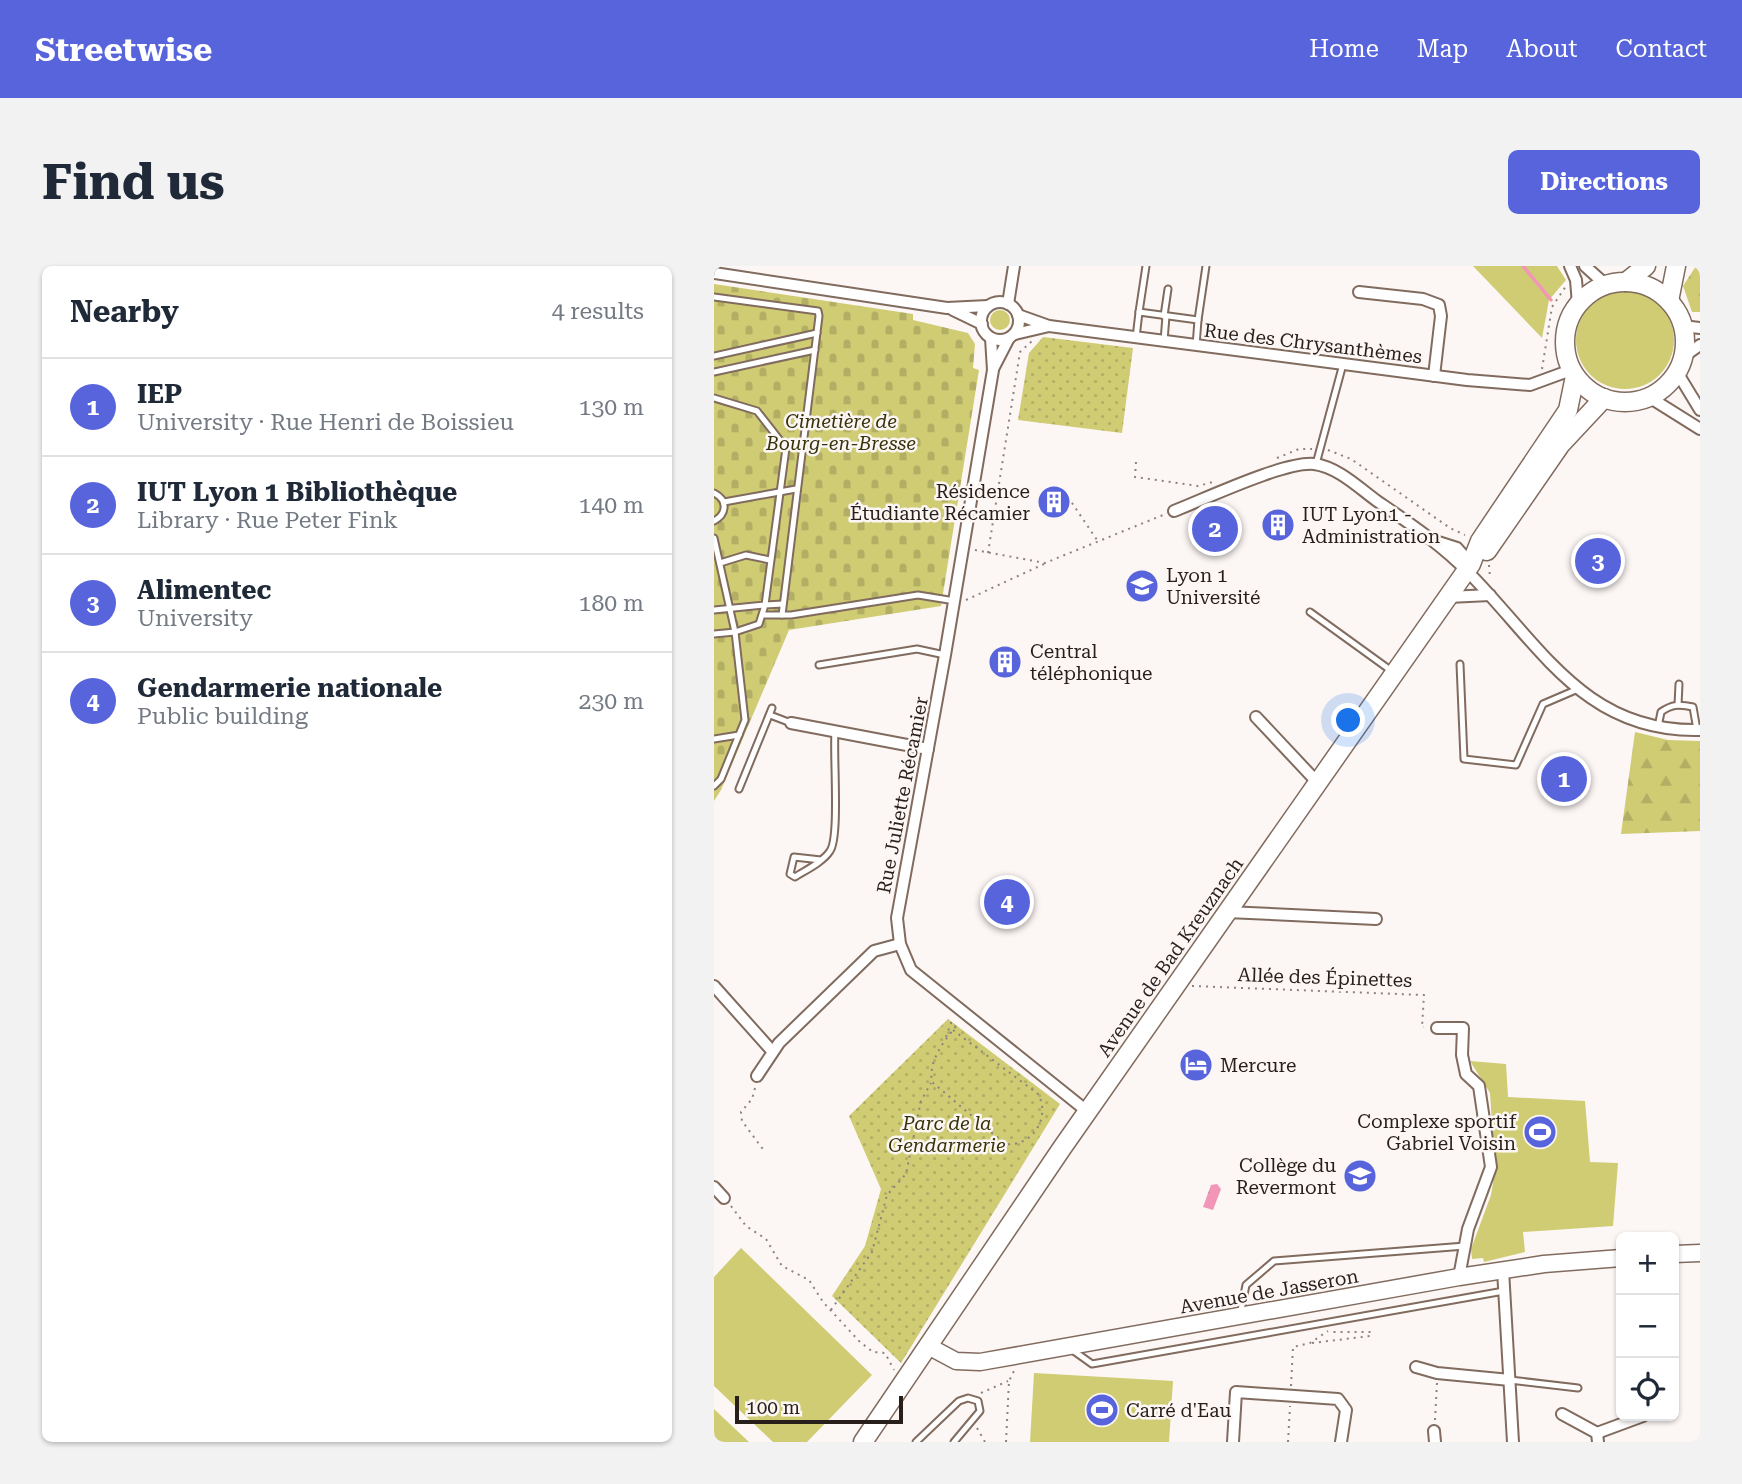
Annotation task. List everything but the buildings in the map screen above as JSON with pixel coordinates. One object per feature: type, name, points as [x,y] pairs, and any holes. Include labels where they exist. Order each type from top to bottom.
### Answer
[{"type":"main road","points":[[1626,282],[1646,266]]},
{"type":"main road","points":[[1669,301],[1675,266]]},
{"type":"main road","points":[[1626,282],[1649,287],[1669,301],[1691,327],[1680,365],[1665,387],[1649,397],[1619,402],[1604,398],[1583,385],[1573,373],[1564,343],[1566,329],[1578,304],[1591,292],[1606,285],[1626,282]]},
{"type":"main road","name":"Avenue de Bad Kreuznach","points":[[1483,547],[1568,410],[1573,373]]},
{"type":"main road","name":"Avenue de Bad Kreuznach","points":[[863,1442],[1088,1112],[1394,672],[1561,444],[1604,398]]},
{"type":"main road","points":[[1679,1254],[1700,1253]]},
{"type":"main road","name":"Avenue de Jasseron","points":[[928,1346],[945,1358],[971,1363],[1240,1318],[1459,1277],[1616,1259]]},
{"type":"street","points":[[1008,304],[1013,266]]},
{"type":"street","points":[[1570,266],[1576,279],[1578,304]]},
{"type":"street","points":[[1585,266],[1606,285]]},
{"type":"street","points":[[714,273],[947,308],[988,306],[1000,302],[1008,304],[1018,315],[1019,325],[1012,336],[991,338],[982,324],[947,308]]},
{"type":"street","points":[[1359,292],[1423,299],[1438,305],[1441,316],[1434,376]]},
{"type":"street","points":[[982,324],[982,317],[988,306]]},
{"type":"street","name":"Rue des Chrysanthèmes","points":[[1018,315],[1044,327],[1467,380],[1539,384],[1573,373]]},
{"type":"street","name":"Rue des Chrysanthèmes","points":[[1012,336],[1044,327]]},
{"type":"street","name":"Rue Juliette Récamier","points":[[993,370],[1012,336]]},
{"type":"street","name":"Rue Juliette Récamier","points":[[900,944],[897,918],[945,655],[960,600],[993,370],[991,338]]},
{"type":"street","points":[[1700,345],[1680,365],[1700,410]]},
{"type":"street","points":[[1649,397],[1700,429]]},
{"type":"street","points":[[1174,511],[1299,464],[1316,464],[1332,469],[1432,540],[1457,548],[1490,596],[1578,689],[1608,711],[1658,727],[1698,730]]},
{"type":"street","points":[[1448,597],[1490,596]]},
{"type":"street","points":[[1256,717],[1317,782]]},
{"type":"street","points":[[791,723],[928,749]]},
{"type":"street","points":[[1227,912],[1376,919]]},
{"type":"street","points":[[757,1076],[772,1051],[874,951],[900,944],[911,970],[1088,1112]]},
{"type":"street","points":[[714,986],[772,1051]]},
{"type":"street","points":[[1437,1028],[1463,1028],[1462,1055],[1466,1074],[1479,1086],[1491,1167],[1468,1229],[1459,1277]]},
{"type":"street","points":[[714,1187],[724,1198]]},
{"type":"street","points":[[1503,1270],[1513,1442]]},
{"type":"street","points":[[1416,1367],[1437,1373],[1510,1380]]},
{"type":"street","points":[[1233,1442],[1236,1392],[1331,1397],[1343,1403],[1346,1416],[1341,1442]]},
{"type":"street","points":[[1562,1414],[1598,1437],[1632,1421]]},
{"type":"lane","points":[[1136,338],[1146,266]]},
{"type":"lane","points":[[1196,346],[1206,266]]},
{"type":"lane","points":[[1164,342],[1168,289]]},
{"type":"lane","points":[[714,297],[818,312],[782,615]]},
{"type":"lane","points":[[1139,312],[1198,320]]},
{"type":"lane","points":[[714,356],[817,333]]},
{"type":"lane","points":[[714,372],[815,350]]},
{"type":"lane","points":[[1316,464],[1343,364]]},
{"type":"lane","points":[[714,398],[757,411],[782,439],[786,454],[764,615],[759,624],[714,635]]},
{"type":"lane","points":[[724,502],[796,489]]},
{"type":"lane","points":[[714,493],[724,502]]},
{"type":"lane","points":[[714,521],[723,513],[724,502]]},
{"type":"lane","points":[[714,538],[735,632],[746,720],[721,779],[714,786]]},
{"type":"lane","points":[[720,563],[746,555],[770,560]]},
{"type":"lane","points":[[764,615],[782,615],[918,596],[960,600]]},
{"type":"lane","points":[[714,610],[783,604]]},
{"type":"lane","points":[[1310,612],[1394,672]]},
{"type":"lane","points":[[818,665],[917,649],[945,655]]},
{"type":"lane","points":[[1460,664],[1464,759],[1516,765],[1543,704],[1578,689]]},
{"type":"lane","points":[[1678,705],[1679,684]]},
{"type":"lane","points":[[1658,727],[1661,712],[1670,705],[1678,705],[1693,707],[1698,730]]},
{"type":"lane","points":[[739,789],[771,711],[791,723]]},
{"type":"lane","points":[[821,860],[794,857],[790,874],[795,877],[821,860],[831,850],[834,837],[835,731]]},
{"type":"lane","points":[[714,739],[739,735]]},
{"type":"lane","points":[[1240,1318],[1245,1285],[1274,1261],[1465,1246]]},
{"type":"lane","points":[[1069,1347],[1093,1364],[1504,1291]]},
{"type":"lane","points":[[1510,1380],[1578,1388]]},
{"type":"lane","points":[[916,1442],[959,1401],[968,1398],[978,1401],[980,1411],[954,1442]]},
{"type":"path","points":[[1539,384],[1552,307],[1561,290],[1576,279]]},
{"type":"path","points":[[988,552],[1020,352],[1040,335],[1044,327]]},
{"type":"path","points":[[1277,458],[1299,449],[1337,451],[1450,528],[1483,547],[1491,558],[1488,568],[1490,582]]},
{"type":"path","points":[[1136,462],[1135,477],[1198,486],[1221,480]]},
{"type":"path","points":[[1068,497],[1098,541]]},
{"type":"path","points":[[960,600],[1174,511]]},
{"type":"path","points":[[975,550],[1045,563]]},
{"type":"path","name":"Allée des Épinettes","points":[[1177,986],[1424,995],[1422,1027],[1437,1028]]},
{"type":"path","points":[[953,1030],[1038,1094],[1045,1106],[1043,1118],[1028,1140],[1018,1145],[1005,1143],[932,1082],[930,1071],[962,1012]]},
{"type":"path","points":[[945,1040],[948,1026],[962,1012]]},
{"type":"path","points":[[757,1076],[752,1099],[741,1112],[742,1121],[765,1152]]},
{"type":"path","points":[[830,1310],[872,1252],[887,1195],[906,1174],[921,1101],[932,1082]]},
{"type":"path","points":[[724,1198],[746,1226],[766,1239],[782,1266],[809,1280],[830,1310],[860,1342],[873,1352],[885,1353],[896,1375],[906,1379]]},
{"type":"path","points":[[1311,1343],[1331,1330],[1343,1327]]},
{"type":"path","points":[[1288,1442],[1293,1347],[1370,1336],[1371,1332],[1331,1330]]},
{"type":"path","points":[[1006,1442],[1009,1381],[1020,1355]]},
{"type":"path","points":[[1434,1437],[1437,1373]]},
{"type":"path","points":[[968,1398],[1009,1381]]},
{"type":"path","points":[[973,1422],[983,1436],[983,1442]]},
{"type":"green space","points":[[1473,266],[1557,266],[1566,280],[1549,300],[1542,338]]},
{"type":"green space","points":[[1696,266],[1700,266],[1700,312],[1692,312],[1683,286]]},
{"type":"green space","name":"Cimetière de Bourg-en-Bresse","points":[[714,284],[913,314],[913,320],[968,333],[975,344],[973,368],[979,370],[941,606],[789,630],[714,801]]},
{"type":"green space","points":[[1625,291],[1644,295],[1660,305],[1670,321],[1674,340],[1670,359],[1660,375],[1644,385],[1625,389],[1606,385],[1590,375],[1580,359],[1576,340],[1580,321],[1590,305],[1606,295]]},
{"type":"green space","points":[[1000,310],[1007,313],[1010,320],[1007,327],[1000,330],[993,327],[990,320],[993,313]]},
{"type":"green space","points":[[1043,337],[1133,348],[1122,433],[1018,420],[1029,353]]},
{"type":"green space","points":[[1635,732],[1668,740],[1700,741],[1700,831],[1621,834]]},
{"type":"green space","name":"Parc de la Gendarmerie","points":[[948,1019],[1060,1104],[901,1363],[832,1296],[865,1246],[881,1189],[849,1116]]},
{"type":"green space","name":"Complexe sportif Gabriel Voisin","points":[[1470,1061],[1506,1064],[1508,1097],[1585,1101],[1590,1162],[1618,1163],[1613,1226],[1523,1232],[1525,1252],[1484,1262],[1483,1258],[1472,1259],[1471,1249],[1491,1195],[1495,1171],[1490,1093]]},
{"type":"green space","points":[[741,1248],[872,1375],[807,1442],[773,1442],[714,1386],[714,1277]]},
{"type":"green space","name":"Carré d'Eau","points":[[1034,1373],[1173,1381],[1169,1442],[1030,1442]]},
{"type":"green space","points":[[714,1409],[749,1442],[714,1442]]},
{"type":"water","points":[[1217,1184],[1221,1189],[1213,1210],[1203,1207],[1211,1185]]},
{"type":"waterway","points":[[1523,266],[1551,300]]},
{"type":"place","name":"Résidence Étudiante Récamier","points":[[1054,502]]},
{"type":"place","name":"IUT Lyon1 - Administration","points":[[1278,525]]},
{"type":"place","name":"IUT Lyon 1 Bibliothèque","points":[[1215,529]]},
{"type":"place","name":"Alimentec","points":[[1598,561]]},
{"type":"place","name":"Lyon 1 Université","points":[[1142,586]]},
{"type":"place","name":"Central téléphonique","points":[[1005,662]]},
{"type":"place","name":"IEP","points":[[1564,779]]},
{"type":"place","name":"Gendarmerie nationale","points":[[1007,902]]},
{"type":"place","name":"Mercure","points":[[1196,1065]]},
{"type":"place","name":"Complexe sportif Gabriel Voisin","points":[[1540,1132]]},
{"type":"place","name":"Collège du Revermont","points":[[1360,1176]]},
{"type":"place","name":"Carré d'Eau","points":[[1102,1410]]}]
